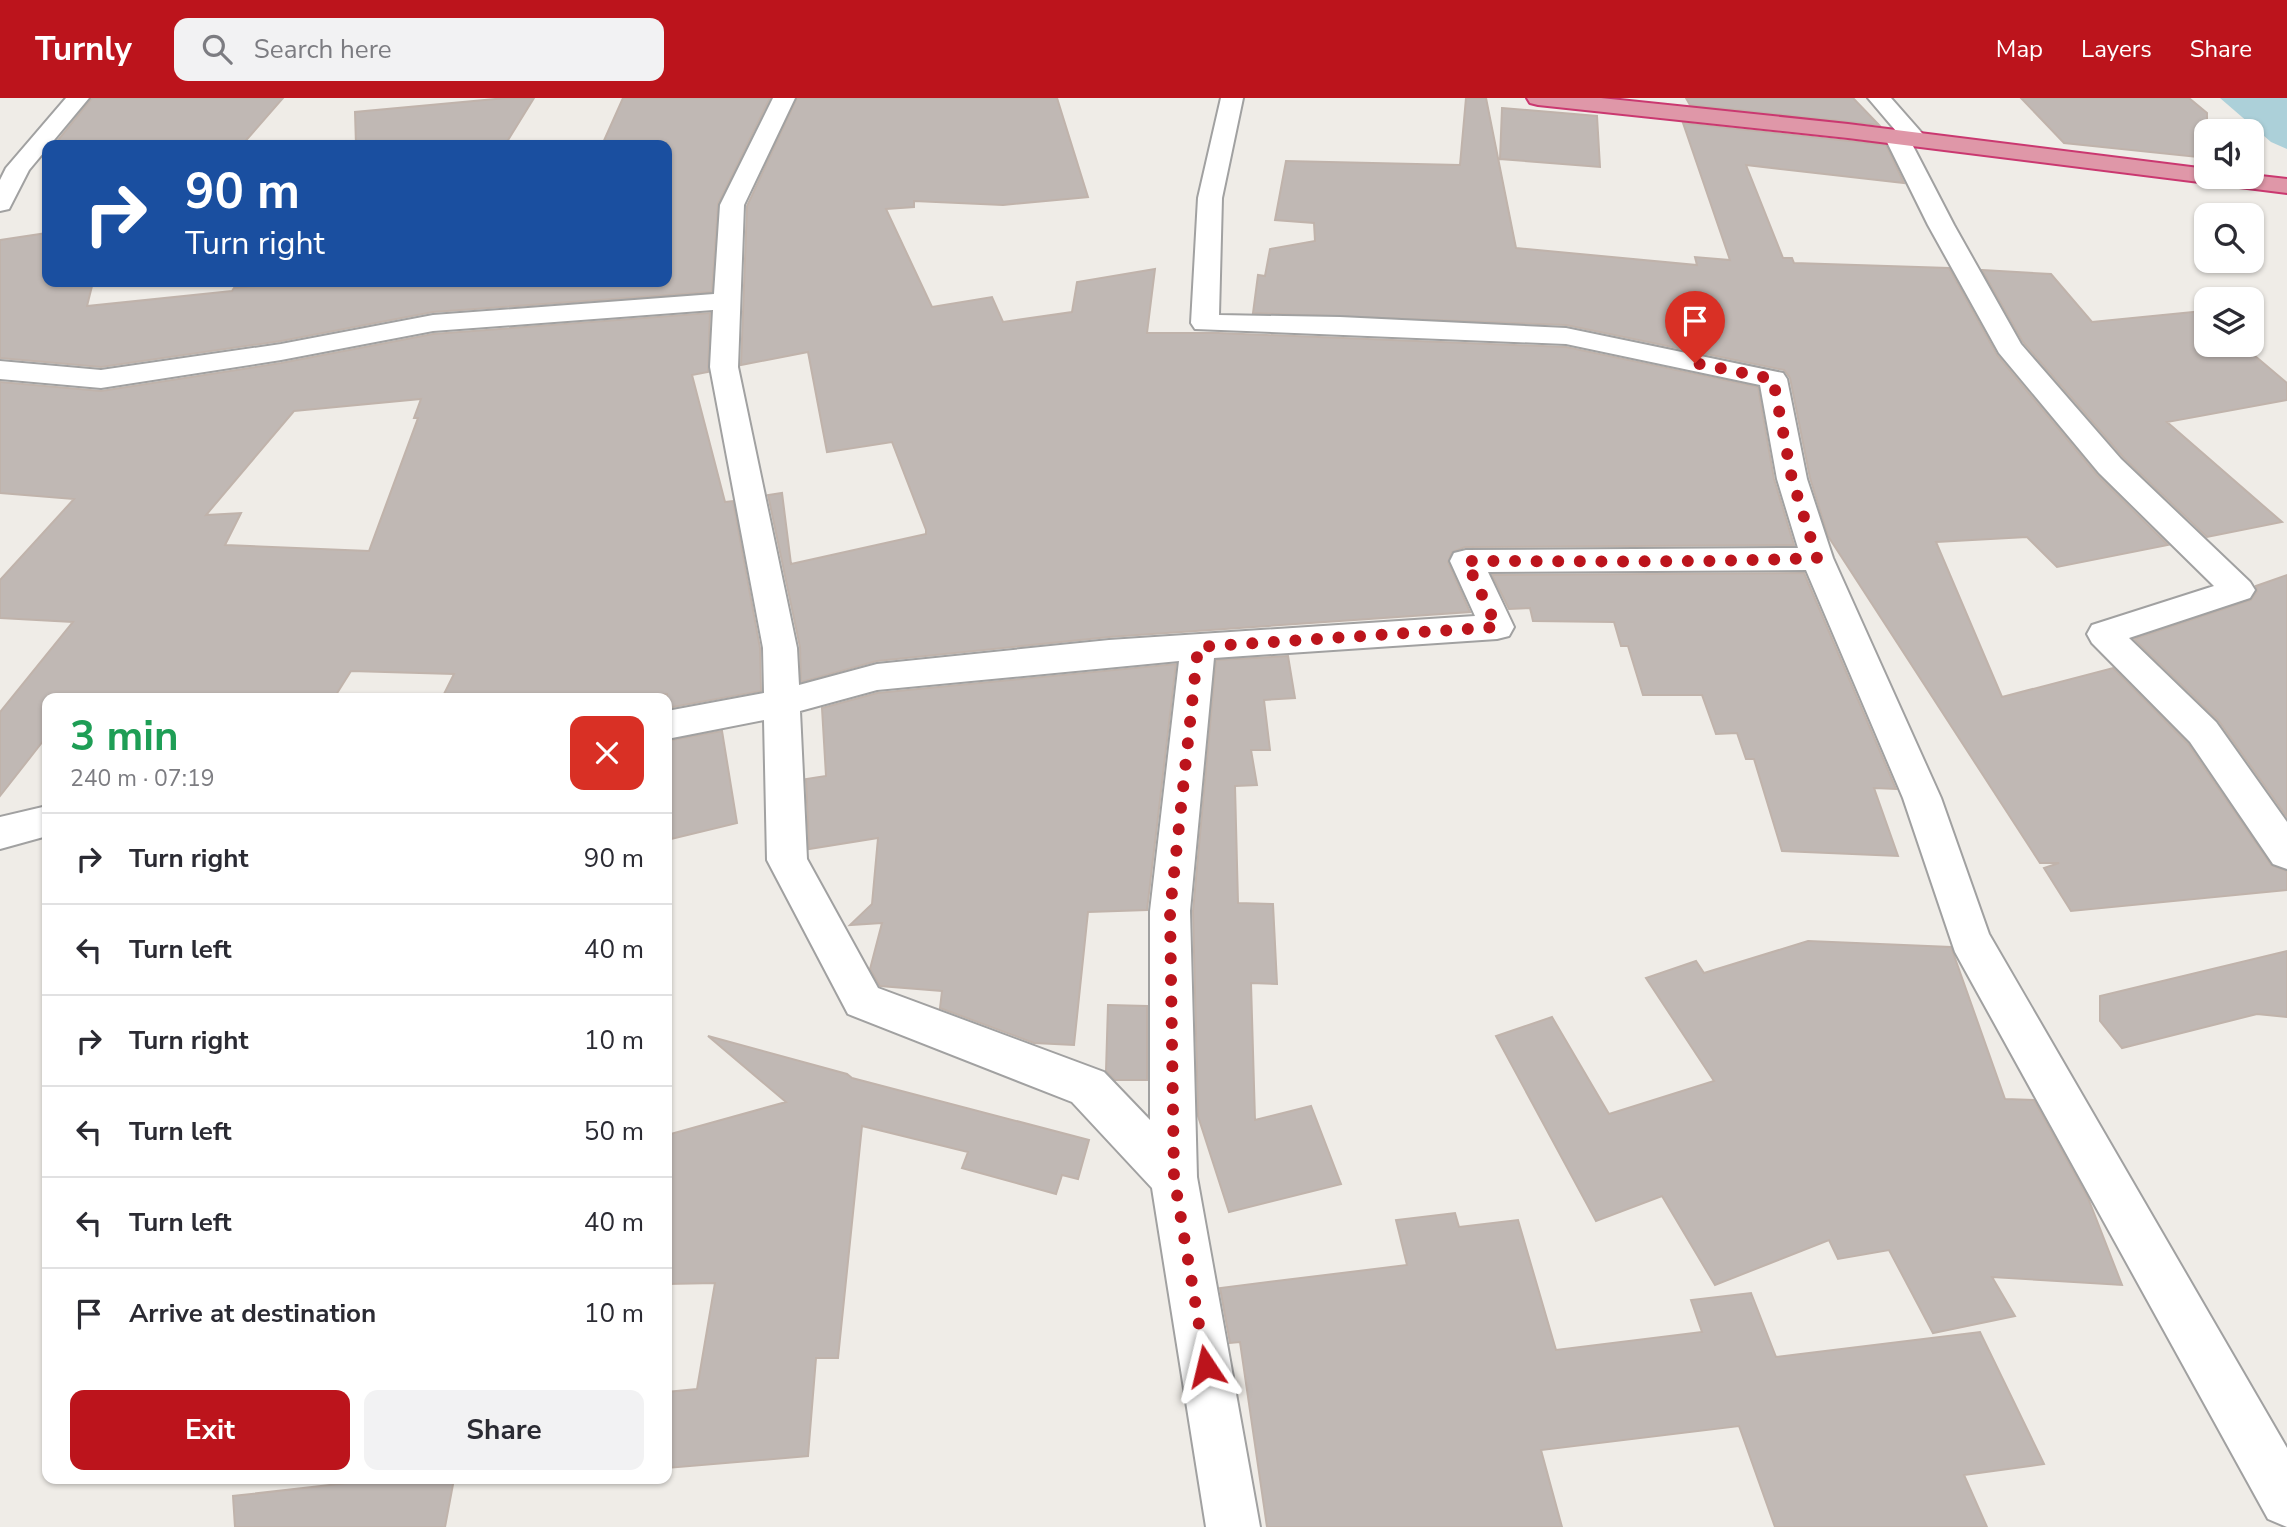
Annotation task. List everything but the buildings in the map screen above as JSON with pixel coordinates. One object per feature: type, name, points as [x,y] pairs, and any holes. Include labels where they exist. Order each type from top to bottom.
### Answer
[{"type":"highway","points":[[1538,98],[1907,139],[2194,175]]},
{"type":"highway","points":[[2264,183],[2287,186]]},
{"type":"street","points":[[0,204],[18,168],[78,98]]},
{"type":"street","points":[[784,98],[732,205],[724,367],[780,648],[787,860],[863,1001],[1088,1087],[1174,1177]]},
{"type":"street","points":[[1232,98],[1210,198],[1205,323],[1340,325],[1566,336],[1773,379],[1792,479],[1817,558],[1922,799],[1970,939],[2287,1500]]},
{"type":"street","points":[[1879,98],[1907,139],[1941,225],[2009,347],[2110,466],[2238,590],[2104,634],[2203,732],[2287,853]]},
{"type":"street","points":[[0,370],[101,379],[281,352],[433,323],[728,301]]},
{"type":"street","points":[[672,724],[782,703],[877,677],[1109,653],[1497,627],[1466,561],[1664,560],[1717,563],[1817,558]]},
{"type":"street","points":[[1198,647],[1170,911],[1174,1177],[1233,1527]]},
{"type":"street","points":[[0,833],[42,822]]},
{"type":"water","points":[[2220,98],[2287,98],[2287,149],[2264,136],[2264,119],[2244,119]]},
{"type":"route","points":[[1206,1366],[1174,1177],[1170,911],[1198,647],[1497,627],[1466,561],[1664,560],[1717,563],[1817,558],[1792,479],[1773,379],[1695,363]]}]
